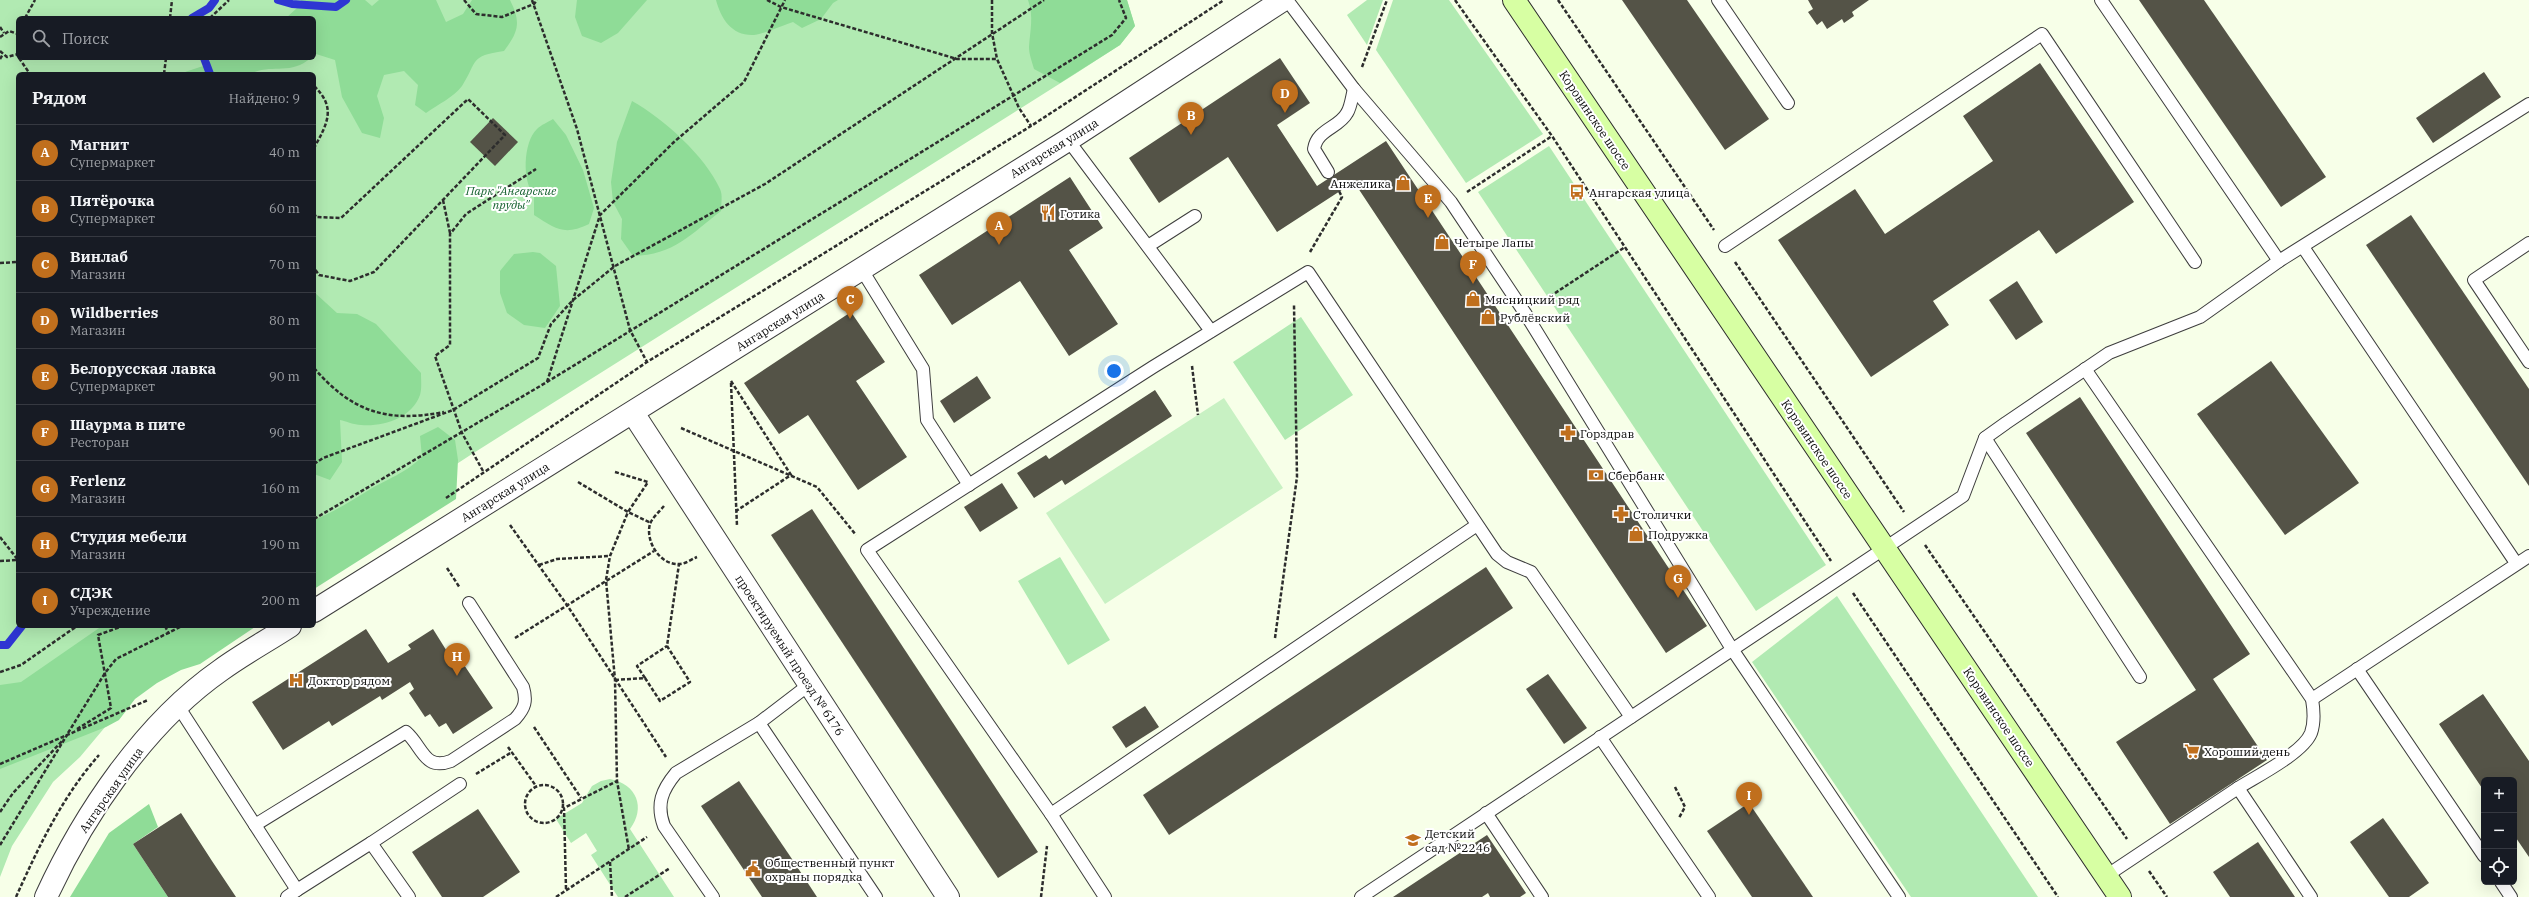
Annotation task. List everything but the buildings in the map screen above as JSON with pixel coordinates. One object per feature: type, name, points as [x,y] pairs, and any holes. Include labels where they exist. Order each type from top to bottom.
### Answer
[{"type":"main road","name":"Коровинское шоссе","points":[[1514,0],[2120,897]]},
{"type":"street","name":"Ангарская улица","points":[[316,610],[862,270],[1068,140],[1283,0]]},
{"type":"street","name":"проектируемый проезд № 6176","points":[[633,413],[653,447],[810,684],[948,897]]},
{"type":"street","name":"Ангарская улица","points":[[46,897],[59,869],[95,808],[133,754],[178,706],[220,670],[287,628]]},
{"type":"lane","points":[[1287,0],[1354,89],[1451,202],[1525,313],[1732,649],[1899,897]]},
{"type":"lane","points":[[1718,0],[1788,103]]},
{"type":"lane","points":[[2101,0],[2279,261]]},
{"type":"lane","points":[[1725,246],[2042,34],[2195,262]]},
{"type":"lane","points":[[1328,172],[1314,149],[1315,142],[1318,137],[1347,114],[1354,89]]},
{"type":"lane","points":[[1361,897],[1963,496],[1985,438],[2109,353],[2200,317],[2279,261],[2529,104]]},
{"type":"lane","points":[[1068,140],[1211,331]]},
{"type":"lane","points":[[1148,246],[1195,216]]},
{"type":"lane","points":[[2529,243],[2474,280],[2529,362]]},
{"type":"lane","points":[[2303,247],[2516,563]]},
{"type":"lane","points":[[862,270],[923,369],[928,420],[969,485]]},
{"type":"lane","points":[[1105,897],[1051,814],[867,550],[1211,331],[1308,272],[1477,525],[1502,559],[1531,572],[1631,717]]},
{"type":"lane","points":[[2086,369],[2312,699],[2314,715],[2311,734],[2299,748],[2106,876]]},
{"type":"lane","points":[[1985,438],[2140,677]]},
{"type":"lane","points":[[1051,814],[1477,525]]},
{"type":"lane","points":[[2312,699],[2516,563],[2529,556]]},
{"type":"lane","points":[[255,824],[398,735],[406,732],[426,757],[433,763],[441,764],[497,731],[523,710],[527,699],[523,687],[469,603]]},
{"type":"lane","points":[[2357,669],[2481,852]]},
{"type":"lane","points":[[713,897],[664,826],[660,814],[660,800],[666,784],[676,773],[758,723],[810,684]]},
{"type":"lane","points":[[178,706],[297,890]]},
{"type":"lane","points":[[758,723],[876,897]]},
{"type":"lane","points":[[1600,737],[1709,897]]},
{"type":"lane","points":[[287,897],[460,784]]},
{"type":"lane","points":[[2238,788],[2311,897]]},
{"type":"lane","points":[[1486,814],[1542,897]]},
{"type":"lane","points":[[371,843],[409,897]]},
{"type":"lane","points":[[2503,885],[2511,897]]},
{"type":"path","points":[[26,16],[35,0]]},
{"type":"path","points":[[170,16],[172,0]]},
{"type":"path","points":[[212,16],[229,0]]},
{"type":"path","points":[[464,0],[476,14],[502,17],[534,4],[537,0]]},
{"type":"path","points":[[532,0],[577,129],[615,266],[630,330],[647,362]]},
{"type":"path","points":[[767,0],[781,7],[957,59],[997,59]]},
{"type":"path","points":[[547,382],[600,215],[674,142],[744,82],[785,0]]},
{"type":"path","points":[[992,0],[992,33],[997,59],[1014,96],[1032,126]]},
{"type":"path","points":[[316,463],[323,458],[453,410],[538,358],[551,324],[573,300],[615,266],[765,184],[957,59],[992,33],[1044,0]]},
{"type":"path","points":[[316,518],[547,382],[1112,35],[1126,18],[1119,0]]},
{"type":"path","points":[[439,502],[647,362],[1032,126],[1224,0]]},
{"type":"path","points":[[1354,89],[1387,0]]},
{"type":"path","points":[[1455,0],[1552,136],[1841,576],[2058,897]]},
{"type":"path","points":[[1558,0],[1915,528],[2167,897]]},
{"type":"path","points":[[0,27],[4,33]]},
{"type":"path","points":[[0,37],[4,33],[16,32]]},
{"type":"path","points":[[0,51],[7,57],[16,56]]},
{"type":"path","points":[[0,59],[3,54]]},
{"type":"path","points":[[21,60],[29,72]]},
{"type":"path","points":[[164,72],[166,62]]},
{"type":"path","points":[[316,88],[325,96],[329,121],[316,144]]},
{"type":"path","points":[[316,217],[341,218],[468,99],[505,134],[374,272],[350,281],[319,275],[316,271]]},
{"type":"path","points":[[1451,202],[1552,136]]},
{"type":"path","points":[[450,234],[466,214],[536,169]]},
{"type":"path","points":[[1271,664],[1297,477],[1293,282],[1342,197],[1328,172]]},
{"type":"path","points":[[443,200],[450,234],[450,345],[435,356],[462,433],[483,471]]},
{"type":"path","points":[[1525,313],[1625,247]]},
{"type":"path","points":[[0,263],[16,262]]},
{"type":"path","points":[[1189,346],[1198,415]]},
{"type":"path","points":[[316,370],[346,398],[371,412],[417,417],[453,410]]},
{"type":"path","points":[[738,532],[731,381],[790,476]]},
{"type":"path","points":[[681,428],[817,487],[867,550]]},
{"type":"path","points":[[615,472],[648,482],[628,512],[610,556],[606,580],[615,680],[617,781],[629,850]]},
{"type":"path","points":[[736,511],[790,476]]},
{"type":"path","points":[[578,482],[628,512],[651,523]]},
{"type":"path","points":[[664,505],[651,523],[649,537],[654,551],[667,561],[680,564],[698,557]]},
{"type":"path","points":[[510,525],[567,605],[676,773]]},
{"type":"path","points":[[0,537],[16,557]]},
{"type":"path","points":[[499,649],[654,551]]},
{"type":"path","points":[[539,566],[557,559],[610,556]]},
{"type":"path","points":[[0,561],[16,560]]},
{"type":"path","points":[[667,646],[637,666],[660,701],[690,682],[667,646],[680,564]]},
{"type":"path","points":[[0,672],[21,665],[74,628]]},
{"type":"path","points":[[0,812],[13,793],[68,735],[111,708],[98,635],[117,628]]},
{"type":"path","points":[[166,628],[169,634]]},
{"type":"path","points":[[0,845],[105,673],[116,659],[179,628]]},
{"type":"path","points":[[615,680],[645,678]]},
{"type":"path","points":[[0,764],[150,699]]},
{"type":"path","points":[[523,710],[582,798]]},
{"type":"path","points":[[497,731],[536,786]]},
{"type":"path","points":[[460,784],[512,752]]},
{"type":"path","points":[[566,889],[564,808],[563,797],[557,789],[546,784],[536,786],[526,796],[525,809],[532,820],[544,824],[557,820],[564,808],[617,781]]},
{"type":"path","points":[[1668,837],[1685,807],[1675,787]]},
{"type":"path","points":[[1041,897],[1051,814]]},
{"type":"path","points":[[556,897],[664,826]]},
{"type":"path","points":[[625,897],[686,858]]},
{"type":"path","points":[[610,861],[612,897]]},
{"type":"green space","name":"Парк \"Ангарские пруды\"","points":[[0,0],[1127,0],[1135,26],[1120,45],[472,454],[316,556],[316,72],[16,72],[16,628],[206,628],[116,714],[80,757],[53,782],[12,846],[0,877]]},
{"type":"green space","points":[[301,0],[365,0],[372,6],[379,0],[436,0],[446,22],[463,14],[472,0],[510,0],[516,14],[517,26],[513,38],[504,51],[485,55],[476,61],[459,90],[426,113],[415,105],[418,85],[404,71],[384,75],[377,96],[384,118],[380,138],[362,133],[342,97],[335,60],[316,54],[316,16],[288,16],[297,8]]},
{"type":"green space","points":[[577,0],[647,0],[618,33],[601,43],[582,36],[575,17]]},
{"type":"green space","points":[[716,0],[838,0],[833,3],[821,19],[802,28],[793,22],[757,35],[746,35],[739,33],[724,20]]},
{"type":"green space","points":[[1028,0],[1127,0],[1135,26],[1120,45],[1060,83],[1034,69],[1029,50],[1031,12]]},
{"type":"green space","points":[[1367,0],[1383,0],[1367,45],[1347,15]]},
{"type":"green space","points":[[1393,0],[1449,0],[1543,134],[1466,183],[1376,50]]},
{"type":"green space","points":[[210,60],[308,60],[295,67],[266,69],[255,72],[185,72],[209,64]]},
{"type":"green space","points":[[632,101],[670,128],[694,151],[713,176],[721,191],[722,197],[721,211],[681,242],[660,252],[633,256],[621,239],[622,219],[613,202],[611,182],[617,142]]},
{"type":"green space","points":[[553,119],[566,135],[583,170],[594,208],[589,224],[573,230],[554,227],[534,215],[534,195],[527,181],[527,152],[532,135],[537,129]]},
{"type":"green space","points":[[1549,146],[1826,565],[1756,611],[1478,192]]},
{"type":"green space","points":[[533,252],[540,253],[556,266],[560,306],[545,328],[524,325],[507,313],[500,293],[500,271],[514,254]]},
{"type":"green space","points":[[316,294],[337,313],[357,314],[376,324],[421,373],[420,395],[416,403],[404,415],[387,422],[370,425],[361,425],[340,420],[342,462],[330,480],[316,475]]},
{"type":"green space","points":[[1301,317],[1353,395],[1285,440],[1233,362]]},
{"type":"green space","points":[[1224,398],[1283,488],[1105,604],[1046,513]]},
{"type":"green space","points":[[438,427],[455,440],[458,460],[456,499],[316,588],[316,519],[409,468],[422,457],[420,436]]},
{"type":"green space","points":[[1060,557],[1110,640],[1068,665],[1018,581]]},
{"type":"green space","points":[[1837,596],[2038,897],[1911,897],[1752,662]]},
{"type":"green space","points":[[99,628],[254,628],[200,664],[181,670],[157,683],[135,699],[119,720],[106,727],[0,769],[0,685],[21,682]]},
{"type":"green space","points":[[610,779],[627,786],[636,798],[638,805],[637,813],[635,821],[630,829],[674,897],[618,897],[591,855],[597,851],[586,833],[571,843],[556,819],[582,803],[592,786],[601,781]]},
{"type":"green space","points":[[149,804],[158,827],[133,844],[168,897],[70,897],[109,833]]},
{"type":"waterway","points":[[195,16],[209,8],[215,0]]},
{"type":"waterway","points":[[278,0],[292,4],[336,7],[346,0]]},
{"type":"waterway","points":[[205,60],[209,72]]},
{"type":"waterway","points":[[0,645],[7,645],[20,628]]},
{"type":"place","name":"Wildberries","points":[[1285,113]]},
{"type":"place","name":"Пятёрочка","points":[[1191,135]]},
{"type":"place","name":"Анжелика","points":[[1403,183]]},
{"type":"place","name":"Ангарская улица","points":[[1577,192]]},
{"type":"place","name":"Готика","points":[[1048,213]]},
{"type":"place","name":"Белорусская лавка","points":[[1428,218]]},
{"type":"place","name":"Четыре Лапы","points":[[1442,242]]},
{"type":"place","name":"Магнит","points":[[999,245]]},
{"type":"place","name":"Шаурма в пите","points":[[1473,284]]},
{"type":"place","name":"Мясницкий ряд","points":[[1473,299]]},
{"type":"place","name":"Рублёвский","points":[[1488,317]]},
{"type":"place","name":"Винлаб","points":[[850,319]]},
{"type":"place","name":"Горздрав","points":[[1568,433]]},
{"type":"place","name":"Сбербанк","points":[[1596,475]]},
{"type":"place","name":"Столички","points":[[1621,514]]},
{"type":"place","name":"Подружка","points":[[1636,534]]},
{"type":"place","name":"Ferlenz","points":[[1678,598]]},
{"type":"place","name":"Студия мебели","points":[[457,676]]},
{"type":"place","name":"Доктор рядом","points":[[296,680]]},
{"type":"place","name":"Хороший день","points":[[2192,751]]},
{"type":"place","name":"СДЭК","points":[[1749,815]]},
{"type":"place","name":"Детский сад №2246","points":[[1413,840]]},
{"type":"place","name":"Общественный пункт охраны порядка","points":[[753,869]]}]
